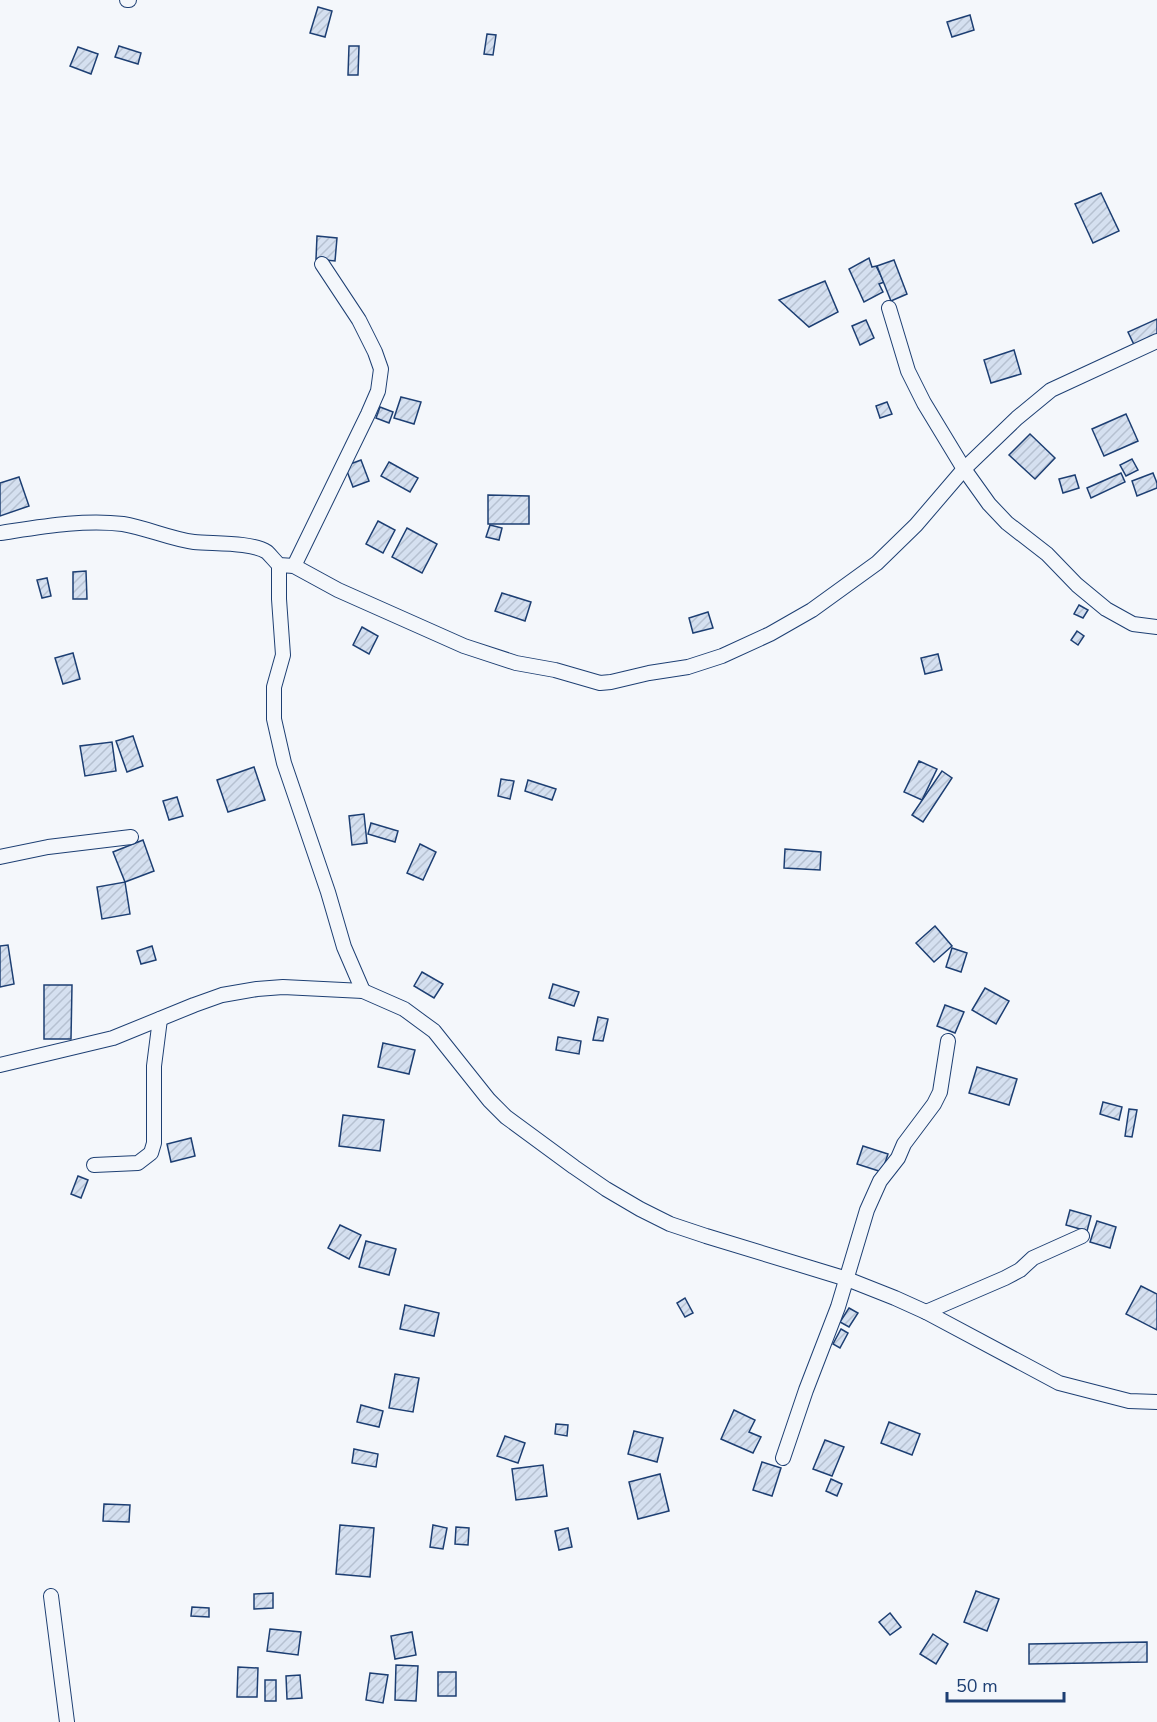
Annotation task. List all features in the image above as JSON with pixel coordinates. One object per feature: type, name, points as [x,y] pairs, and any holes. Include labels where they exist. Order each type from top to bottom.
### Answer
[{"type":"street","points":[[294,566],[368,414],[378,391],[381,369],[359,320],[322,264]]},
{"type":"street","points":[[889,308],[908,371],[924,403],[964,469],[989,504],[1007,523],[1047,554],[1077,585],[1106,609],[1133,624],[1157,627]]},
{"type":"street","points":[[279,566],[294,566],[339,590],[464,646],[516,663],[555,670],[600,683],[688,666],[722,656],[770,634],[812,610],[877,563],[916,525],[964,469],[1017,418],[1051,390],[1157,341]]},
{"type":"street","points":[[0,533],[74,523],[121,524],[193,542],[242,545],[266,551],[279,566],[279,599],[284,655],[274,687],[274,718],[284,763],[328,892],[344,948],[363,991]]},
{"type":"street","points":[[0,857],[48,847],[131,837]]},
{"type":"street","points":[[0,1065],[113,1038],[222,995],[283,987],[363,991],[404,1009],[434,1031],[489,1100],[506,1117],[606,1189],[640,1209],[670,1224],[847,1279],[926,1312],[1059,1383],[1129,1401],[1157,1402]]},
{"type":"street","points":[[94,1165],[138,1163],[151,1153],[154,1143],[154,1066],[160,1019]]},
{"type":"street","points":[[783,1458],[838,1307],[867,1210],[880,1181],[898,1158],[904,1144],[934,1104],[940,1092],[948,1041]]},
{"type":"street","points":[[926,1312],[1005,1278],[1020,1270],[1033,1258],[1082,1236]]},
{"type":"street","points":[[51,1596],[67,1722]]},
{"type":"building","points":[[318,7],[332,11],[325,37],[310,33]]},
{"type":"building","points":[[970,15],[974,30],[952,37],[947,22]]},
{"type":"building","points":[[487,34],[496,35],[493,55],[484,54]]},
{"type":"building","points":[[119,46],[141,53],[138,64],[115,57]]},
{"type":"building","points":[[349,46],[359,46],[358,75],[348,75]]},
{"type":"building","points":[[78,47],[98,54],[91,74],[70,66]]},
{"type":"building","points":[[1101,193],[1119,231],[1093,243],[1075,204]]},
{"type":"building","points":[[317,236],[337,238],[335,261],[316,259]]},
{"type":"building","points":[[869,258],[872,267],[876,266],[884,282],[879,284],[883,292],[864,302],[849,269]]},
{"type":"building","points":[[894,260],[907,294],[891,301],[877,266]]},
{"type":"building","points":[[825,281],[838,312],[809,327],[779,300]]},
{"type":"building","points":[[1157,319],[1157,344],[1138,353],[1128,332]]},
{"type":"building","points":[[866,320],[874,338],[860,345],[852,326]]},
{"type":"building","points":[[1014,350],[1021,374],[991,383],[984,360]]},
{"type":"building","points":[[401,397],[421,402],[414,424],[394,418]]},
{"type":"building","points":[[887,402],[892,414],[880,418],[876,406]]},
{"type":"building","points":[[380,407],[393,412],[389,423],[376,418]]},
{"type":"building","points":[[1126,414],[1138,441],[1104,456],[1092,429]]},
{"type":"building","points":[[1030,434],[1055,458],[1035,479],[1009,455]]},
{"type":"building","points":[[1132,459],[1138,470],[1126,476],[1120,465]]},
{"type":"building","points":[[361,460],[369,481],[353,487],[345,466]]},
{"type":"building","points":[[389,462],[418,478],[410,492],[381,476]]},
{"type":"building","points":[[1121,473],[1125,482],[1091,498],[1087,488]]},
{"type":"building","points":[[1153,473],[1157,488],[1137,496],[1132,481]]},
{"type":"building","points":[[1075,475],[1079,488],[1063,493],[1059,479]]},
{"type":"building","points":[[19,477],[29,506],[0,516],[0,483]]},
{"type":"building","points":[[488,495],[529,496],[529,524],[488,524]]},
{"type":"building","points":[[378,521],[395,530],[383,553],[366,544]]},
{"type":"building","points":[[490,525],[502,528],[499,540],[486,537]]},
{"type":"building","points":[[407,528],[437,544],[422,573],[392,557]]},
{"type":"building","points":[[86,571],[87,599],[73,599],[73,572]]},
{"type":"building","points":[[47,578],[51,596],[42,598],[37,580]]},
{"type":"building","points":[[502,593],[531,602],[525,621],[495,611]]},
{"type":"building","points":[[1079,605],[1088,610],[1083,618],[1074,614]]},
{"type":"building","points":[[708,612],[713,628],[693,633],[689,618]]},
{"type":"building","points":[[362,627],[378,636],[369,654],[353,645]]},
{"type":"building","points":[[1077,631],[1084,636],[1078,645],[1071,640]]},
{"type":"building","points":[[73,653],[80,679],[63,684],[55,658]]},
{"type":"building","points":[[938,654],[942,670],[925,674],[921,658]]},
{"type":"building","points":[[133,736],[143,766],[127,772],[116,741]]},
{"type":"building","points":[[112,742],[116,771],[85,776],[80,746]]},
{"type":"building","points":[[919,761],[937,769],[922,800],[904,792]]},
{"type":"building","points":[[254,767],[265,800],[228,812],[217,780]]},
{"type":"building","points":[[942,771],[952,778],[923,822],[912,815]]},
{"type":"building","points":[[501,779],[514,781],[510,799],[498,796]]},
{"type":"building","points":[[528,780],[556,789],[552,800],[525,791]]},
{"type":"building","points":[[177,797],[183,816],[169,820],[163,801]]},
{"type":"building","points":[[364,814],[367,843],[352,845],[349,816]]},
{"type":"building","points":[[371,823],[398,831],[395,842],[368,834]]},
{"type":"building","points":[[143,840],[154,871],[125,882],[113,852]]},
{"type":"building","points":[[420,844],[436,852],[423,880],[407,873]]},
{"type":"building","points":[[785,849],[821,852],[820,870],[784,868]]},
{"type":"building","points":[[125,882],[130,914],[102,919],[97,887]]},
{"type":"building","points":[[935,926],[952,946],[934,962],[916,943]]},
{"type":"building","points":[[8,945],[14,984],[0,987],[0,946]]},
{"type":"building","points":[[152,946],[156,960],[141,964],[137,951]]},
{"type":"building","points":[[952,948],[967,953],[961,972],[946,967]]},
{"type":"building","points":[[422,972],[443,984],[434,998],[414,986]]},
{"type":"building","points":[[553,984],[579,992],[574,1006],[549,998]]},
{"type":"building","points":[[44,985],[72,985],[71,1039],[44,1039]]},
{"type":"building","points":[[985,988],[1009,1001],[996,1024],[972,1010]]},
{"type":"building","points":[[945,1005],[964,1012],[955,1033],[937,1026]]},
{"type":"building","points":[[598,1017],[608,1019],[603,1041],[593,1040]]},
{"type":"building","points":[[558,1037],[581,1041],[579,1054],[556,1050]]},
{"type":"building","points":[[383,1043],[415,1050],[409,1074],[378,1067]]},
{"type":"building","points":[[977,1067],[1017,1079],[1009,1105],[969,1093]]},
{"type":"building","points":[[1103,1102],[1122,1107],[1119,1120],[1100,1114]]},
{"type":"building","points":[[1129,1109],[1137,1110],[1132,1137],[1125,1136]]},
{"type":"building","points":[[343,1115],[384,1120],[380,1151],[339,1146]]},
{"type":"building","points":[[191,1138],[195,1156],[171,1162],[167,1144]]},
{"type":"building","points":[[863,1146],[888,1154],[882,1172],[857,1164]]},
{"type":"building","points":[[78,1176],[88,1180],[81,1198],[71,1194]]},
{"type":"building","points":[[1070,1210],[1091,1216],[1087,1231],[1066,1225]]},
{"type":"building","points":[[1097,1221],[1116,1227],[1110,1248],[1090,1242]]},
{"type":"building","points":[[340,1225],[361,1235],[349,1259],[328,1248]]},
{"type":"building","points":[[366,1241],[396,1249],[389,1275],[359,1267]]},
{"type":"building","points":[[1141,1286],[1157,1294],[1157,1330],[1126,1314]]},
{"type":"building","points":[[685,1298],[693,1313],[685,1317],[677,1303]]},
{"type":"building","points":[[405,1305],[439,1313],[434,1336],[400,1329]]},
{"type":"building","points":[[849,1308],[858,1313],[849,1327],[840,1322]]},
{"type":"building","points":[[841,1329],[848,1333],[840,1348],[833,1344]]},
{"type":"building","points":[[395,1374],[419,1378],[413,1412],[389,1408]]},
{"type":"building","points":[[361,1405],[383,1411],[379,1427],[357,1422]]},
{"type":"building","points":[[734,1410],[755,1420],[749,1432],[761,1437],[753,1453],[721,1439]]},
{"type":"building","points":[[889,1422],[920,1434],[912,1455],[881,1443]]},
{"type":"building","points":[[556,1424],[568,1425],[567,1436],[555,1434]]},
{"type":"building","points":[[634,1431],[663,1438],[657,1462],[628,1454]]},
{"type":"building","points":[[505,1436],[525,1443],[518,1463],[497,1456]]},
{"type":"building","points":[[825,1440],[844,1447],[832,1476],[813,1469]]},
{"type":"building","points":[[354,1449],[378,1454],[376,1467],[352,1463]]},
{"type":"building","points":[[762,1462],[781,1468],[772,1496],[753,1490]]},
{"type":"building","points":[[543,1465],[547,1496],[516,1500],[512,1469]]},
{"type":"building","points":[[660,1474],[669,1511],[638,1519],[629,1482]]},
{"type":"building","points":[[831,1479],[842,1484],[837,1496],[826,1491]]},
{"type":"building","points":[[104,1504],[130,1505],[129,1522],[103,1521]]},
{"type":"building","points":[[340,1525],[374,1528],[370,1577],[336,1574]]},
{"type":"building","points":[[433,1525],[447,1528],[443,1549],[430,1547]]},
{"type":"building","points":[[456,1527],[469,1528],[468,1545],[455,1544]]},
{"type":"building","points":[[568,1528],[572,1547],[559,1550],[555,1531]]},
{"type":"building","points":[[976,1591],[999,1599],[987,1631],[964,1622]]},
{"type":"building","points":[[273,1593],[273,1608],[254,1609],[254,1594]]},
{"type":"building","points":[[192,1607],[209,1608],[209,1617],[191,1616]]},
{"type":"building","points":[[890,1613],[901,1627],[890,1635],[879,1622]]},
{"type":"building","points":[[270,1629],[301,1632],[298,1655],[267,1651]]},
{"type":"building","points":[[412,1632],[416,1655],[395,1659],[391,1636]]},
{"type":"building","points":[[933,1634],[948,1644],[936,1664],[920,1654]]},
{"type":"building","points":[[1147,1642],[1147,1662],[1029,1664],[1029,1644]]},
{"type":"building","points":[[396,1665],[418,1666],[416,1701],[395,1700]]},
{"type":"building","points":[[238,1667],[258,1668],[257,1697],[237,1697]]},
{"type":"building","points":[[438,1672],[456,1672],[456,1696],[438,1696]]},
{"type":"building","points":[[370,1673],[388,1675],[383,1703],[366,1700]]},
{"type":"building","points":[[300,1675],[302,1698],[287,1699],[286,1676]]},
{"type":"building","points":[[265,1680],[276,1680],[276,1701],[265,1701]]}]
